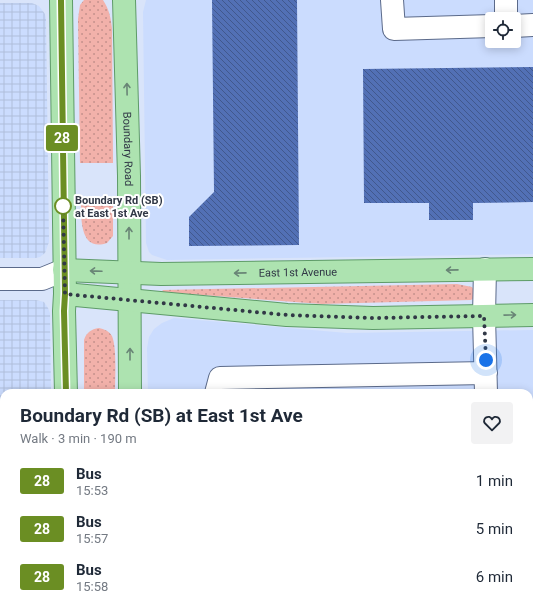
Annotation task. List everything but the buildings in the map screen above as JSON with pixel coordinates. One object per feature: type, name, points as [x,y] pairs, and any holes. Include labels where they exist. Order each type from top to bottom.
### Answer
[{"type":"main road","points":[[61,0],[66,389]]},
{"type":"main road","name":"Boundary Road","points":[[124,0],[129,176],[130,389]]},
{"type":"main road","name":"East 1st Avenue","points":[[64,270],[161,274],[533,269]]},
{"type":"main road","points":[[65,294],[287,315],[373,318],[533,315]]},
{"type":"street","points":[[392,0],[394,29],[485,26]]},
{"type":"street","points":[[506,0],[506,12]]},
{"type":"street","points":[[521,26],[533,25]]},
{"type":"street","points":[[217,389],[220,378],[486,383],[484,316],[485,269]]},
{"type":"street","points":[[0,279],[42,279],[64,270]]},
{"type":"street","points":[[42,279],[65,294]]},
{"type":"shaded area","points":[[84,0],[103,0],[111,21],[113,163],[80,163],[78,19],[80,5]]},
{"type":"shaded area","points":[[146,0],[533,0],[533,254],[167,260],[152,255],[149,252],[146,243],[143,12]]},
{"type":"shaded area","points":[[0,3],[32,3],[39,6],[46,18],[49,242],[45,253],[36,258],[0,258]]},
{"type":"shaded area","points":[[81,201],[113,201],[113,236],[107,243],[98,245],[92,243],[87,238],[82,225]]},
{"type":"shaded area","points":[[457,284],[472,287],[475,292],[474,298],[471,300],[322,304],[162,292],[163,290]]},
{"type":"shaded area","points":[[0,300],[36,300],[44,302],[50,313],[51,389],[0,389]]},
{"type":"shaded area","points":[[174,318],[347,333],[533,330],[533,389],[148,389],[147,348],[149,337],[154,329],[162,323]]},
{"type":"shaded area","points":[[99,328],[105,330],[112,336],[114,341],[115,389],[84,389],[84,340],[86,335],[94,329]]},
{"type":"bus line","name":"28","points":[[61,0],[66,389]]},
{"type":"place","name":"Boundary Rd (SB) at East 1st Ave","points":[[63,206]]},
{"type":"route","points":[[63,206],[65,294],[287,315],[373,318],[484,316],[486,360]]}]
